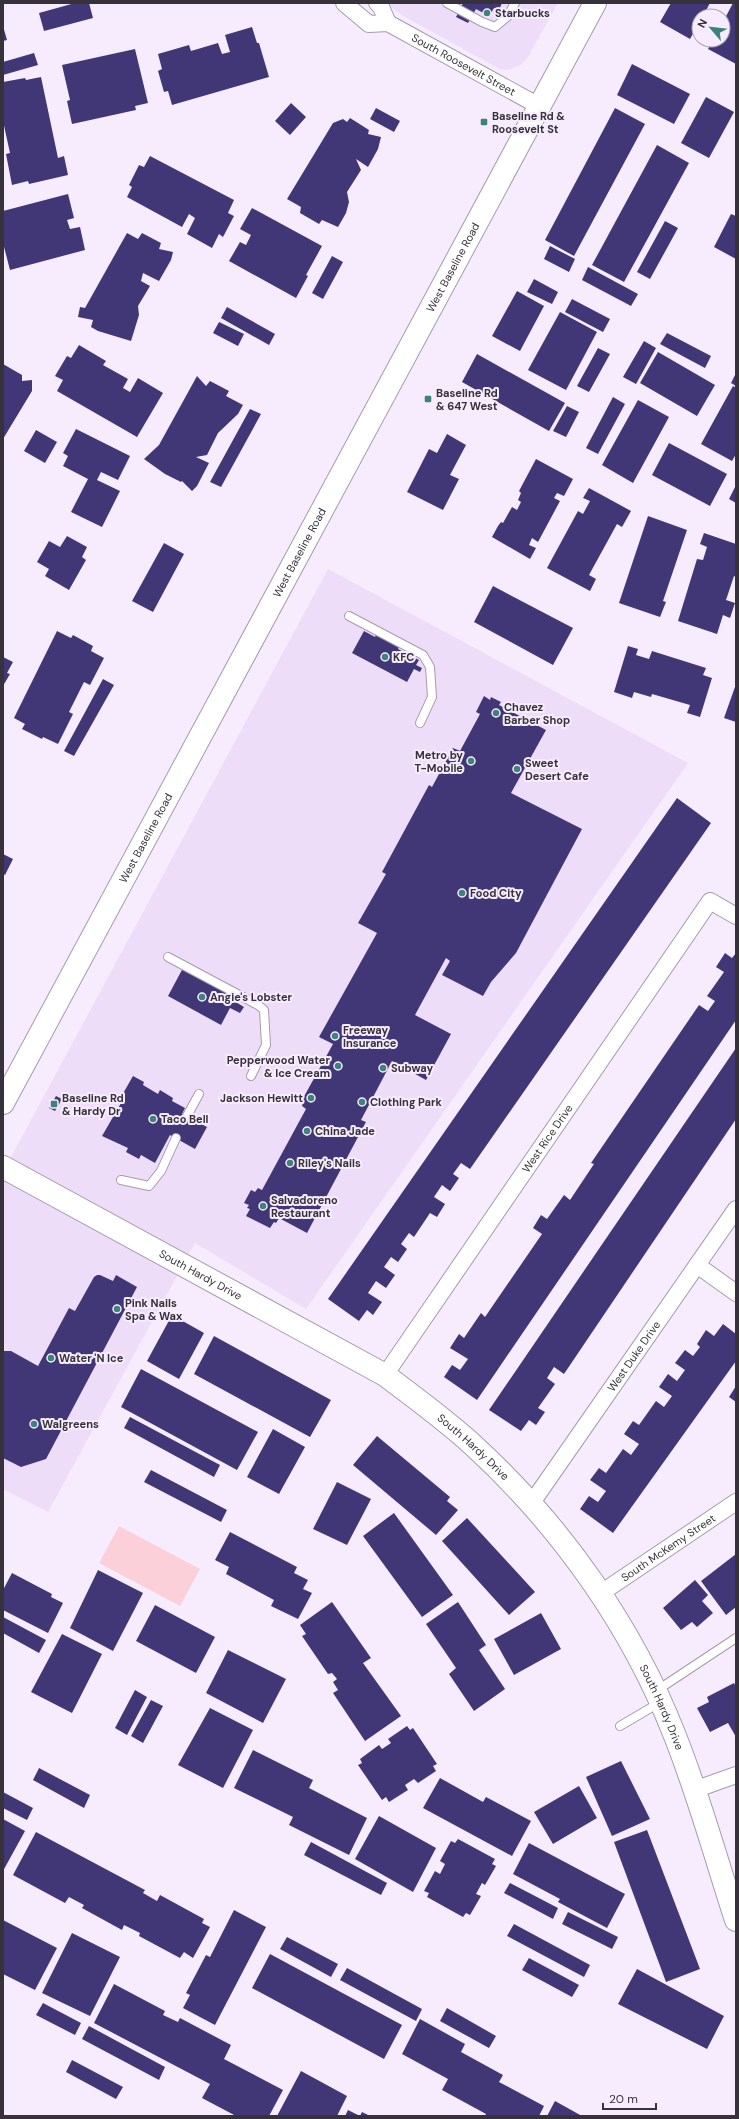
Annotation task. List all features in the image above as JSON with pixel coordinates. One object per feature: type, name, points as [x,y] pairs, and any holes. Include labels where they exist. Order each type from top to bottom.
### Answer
[{"type":"main road","name":"West Baseline Road","points":[[3,1103],[595,3]]},
{"type":"main road","name":"South Hardy Drive","points":[[3,1167],[385,1375],[474,1446],[531,1504],[564,1543],[601,1593],[636,1652],[675,1736],[732,1894],[736,1920]]},
{"type":"street","name":"South Roosevelt Street","points":[[344,3],[370,24],[388,23],[539,106]]},
{"type":"street","points":[[377,3],[381,6],[388,23]]},
{"type":"street","name":"West Rice Drive","points":[[385,1375],[710,901],[736,916]]},
{"type":"street","name":"West Duke Drive","points":[[531,1504],[736,1209]]},
{"type":"street","points":[[697,1265],[736,1293]]},
{"type":"street","name":"South McKemy Street","points":[[601,1593],[736,1502]]},
{"type":"street","points":[[694,1790],[736,1775]]},
{"type":"lane","points":[[447,3],[482,22],[495,27],[507,17],[515,3]]},
{"type":"lane","points":[[350,616],[423,655],[428,661],[432,697],[420,723]]},
{"type":"lane","points":[[168,957],[258,1005],[264,1010],[266,1045],[251,1076]]},
{"type":"lane","points":[[187,1116],[199,1094]]},
{"type":"lane","points":[[121,1180],[149,1186],[161,1171],[176,1138]]},
{"type":"lane","points":[[620,1726],[736,1638]]},
{"type":"shaded area","points":[[385,3],[558,3],[528,57],[521,65],[507,70],[500,69],[405,17]]},
{"type":"shaded area","points":[[328,569],[688,763],[306,1309],[195,1243],[48,1512],[3,1489],[3,1172]]},
{"type":"shaded area","points":[[119,1526],[200,1569],[180,1606],[99,1563]]},
{"type":"building","points":[[75,3],[89,3],[93,18],[44,31],[39,13]]},
{"type":"building","points":[[463,3],[502,3],[499,10],[494,8],[489,16],[476,9],[468,23],[456,17]]},
{"type":"building","points":[[671,3],[710,3],[707,8],[691,8],[690,39],[660,22]]},
{"type":"building","points":[[733,3],[736,3],[736,64],[708,49],[731,48],[730,8]]},
{"type":"building","points":[[3,26],[7,40],[3,41]]},
{"type":"building","points":[[252,27],[257,43],[259,43],[269,77],[172,105],[168,91],[164,92],[158,71],[162,69],[158,54],[189,45],[191,51],[218,43],[222,54],[230,52],[225,35]]},
{"type":"building","points":[[135,49],[148,103],[135,106],[136,110],[72,124],[67,101],[70,100],[62,65]]},
{"type":"building","points":[[34,53],[38,65],[3,75],[3,62]]},
{"type":"building","points":[[632,64],[690,94],[674,124],[617,95]]},
{"type":"building","points":[[41,77],[58,158],[64,156],[68,175],[29,184],[28,181],[12,185],[6,154],[10,153],[3,121],[3,82]]},
{"type":"building","points":[[706,97],[734,112],[709,158],[681,143]]},
{"type":"building","points":[[291,103],[306,117],[290,135],[275,121]]},
{"type":"building","points":[[376,108],[400,121],[394,132],[370,119]]},
{"type":"building","points":[[615,108],[645,124],[574,256],[545,240]]},
{"type":"building","points":[[350,118],[369,130],[368,134],[381,137],[378,149],[368,167],[356,159],[361,170],[347,192],[349,202],[346,213],[338,227],[322,220],[319,224],[300,213],[301,207],[287,199],[333,123],[343,119],[347,122]]},
{"type":"building","points":[[657,145],[689,163],[624,282],[592,265]]},
{"type":"building","points":[[150,156],[234,200],[228,213],[234,216],[223,237],[219,234],[212,248],[187,234],[195,218],[189,214],[182,227],[127,197],[132,187],[129,185],[139,165],[144,167]]},
{"type":"building","points":[[68,194],[74,218],[67,220],[70,229],[80,227],[85,250],[10,270],[3,243],[3,211]]},
{"type":"building","points":[[252,208],[322,246],[306,275],[308,276],[296,298],[229,261],[240,242],[246,245],[251,235],[240,229]]},
{"type":"building","points":[[731,214],[736,216],[736,259],[714,247]]},
{"type":"building","points":[[665,221],[678,228],[650,279],[637,272]]},
{"type":"building","points":[[127,233],[138,239],[142,233],[161,243],[159,249],[173,252],[171,260],[159,281],[143,273],[141,281],[150,286],[138,306],[139,315],[131,341],[98,331],[91,327],[93,320],[78,317],[80,307],[85,308]]},
{"type":"building","points":[[550,246],[575,259],[569,272],[544,259]]},
{"type":"building","points":[[332,256],[343,262],[323,299],[312,293]]},
{"type":"building","points":[[588,267],[638,294],[631,306],[582,280]]},
{"type":"building","points":[[534,279],[558,292],[552,304],[527,292]]},
{"type":"building","points":[[517,291],[544,306],[520,351],[492,336]]},
{"type":"building","points":[[572,299],[610,319],[603,332],[565,312]]},
{"type":"building","points":[[227,307],[275,334],[269,345],[221,318]]},
{"type":"building","points":[[560,312],[597,332],[566,390],[528,370]]},
{"type":"building","points":[[219,322],[244,334],[238,346],[213,333]]},
{"type":"building","points":[[667,333],[711,356],[705,368],[660,344]]},
{"type":"building","points":[[644,341],[656,348],[636,384],[623,377]]},
{"type":"building","points":[[79,345],[106,361],[103,365],[128,379],[123,388],[130,392],[138,378],[163,393],[137,437],[57,391],[63,380],[55,376],[67,356],[71,358]]},
{"type":"building","points":[[598,348],[610,354],[589,392],[577,386]]},
{"type":"building","points":[[658,352],[715,385],[697,416],[640,383]]},
{"type":"building","points":[[477,354],[565,403],[549,431],[462,382]]},
{"type":"building","points":[[3,364],[22,375],[22,381],[32,380],[32,391],[3,439]]},
{"type":"building","points":[[736,373],[736,386],[731,383]]},
{"type":"building","points":[[197,376],[206,386],[210,381],[229,391],[226,396],[243,405],[238,414],[218,433],[207,455],[196,457],[209,463],[197,486],[192,491],[182,481],[181,482],[165,474],[144,459],[159,445]]},
{"type":"building","points":[[733,386],[736,388],[736,454],[732,461],[701,444]]},
{"type":"building","points":[[613,397],[625,404],[598,454],[586,448]]},
{"type":"building","points":[[638,400],[669,417],[633,483],[602,465]]},
{"type":"building","points":[[567,406],[579,412],[566,437],[553,431]]},
{"type":"building","points":[[250,409],[261,414],[221,487],[210,482]]},
{"type":"building","points":[[76,429],[130,456],[118,480],[101,472],[97,480],[120,491],[102,527],[71,512],[88,479],[63,466],[68,456],[63,453]]},
{"type":"building","points":[[36,430],[57,442],[45,463],[24,451]]},
{"type":"building","points":[[447,434],[466,445],[450,475],[459,479],[443,510],[407,492],[429,449],[437,453]]},
{"type":"building","points":[[669,443],[727,474],[710,506],[652,475]]},
{"type":"building","points":[[536,459],[573,479],[564,496],[557,493],[554,498],[560,501],[538,542],[532,538],[529,545],[536,548],[530,559],[492,537],[501,522],[503,523],[512,507],[517,510],[521,502],[518,500],[521,493],[519,491]]},
{"type":"building","points":[[736,485],[736,503],[729,499]]},
{"type":"building","points":[[589,488],[631,511],[622,527],[617,524],[589,575],[596,579],[590,591],[547,568],[578,511],[583,514],[590,501],[583,498]]},
{"type":"building","points":[[648,516],[687,530],[663,601],[666,602],[660,617],[619,603]]},
{"type":"building","points":[[704,533],[736,544],[736,577],[734,576],[726,600],[735,603],[730,618],[723,615],[717,634],[678,621],[697,559],[703,560],[707,547],[700,544]]},
{"type":"building","points":[[67,536],[87,547],[82,557],[86,560],[69,590],[45,576],[49,569],[37,562],[49,541],[60,547]]},
{"type":"building","points":[[164,543],[184,554],[153,612],[132,601]]},
{"type":"building","points":[[493,586],[573,628],[553,665],[474,622]]},
{"type":"building","points":[[57,631],[71,638],[73,635],[93,646],[91,651],[104,658],[90,685],[84,682],[69,712],[73,714],[58,744],[43,737],[42,739],[22,729],[25,724],[14,718]]},
{"type":"building","name":"KFC","points":[[364,631],[375,637],[377,633],[400,646],[398,649],[419,660],[416,665],[422,668],[420,672],[414,669],[407,682],[352,653]]},
{"type":"building","points":[[628,646],[638,649],[636,655],[649,659],[652,651],[706,668],[703,675],[712,678],[700,717],[687,713],[690,705],[652,694],[651,697],[634,692],[632,698],[614,692]]},
{"type":"building","points":[[3,657],[13,662],[7,673],[10,674],[3,686]]},
{"type":"building","points":[[103,679],[114,685],[74,756],[64,751]]},
{"type":"building","points":[[736,684],[736,722],[724,718]]},
{"type":"building","points":[[484,696],[490,700],[491,697],[501,702],[499,705],[546,730],[511,793],[582,829],[516,953],[491,982],[483,996],[442,975],[450,961],[446,958],[415,1015],[451,1034],[426,1080],[392,1061],[361,1120],[366,1122],[307,1233],[279,1218],[270,1228],[246,1216],[250,1209],[247,1208],[249,1205],[244,1203],[251,1190],[255,1192],[258,1188],[262,1190],[306,1109],[302,1106],[303,1103],[301,1102],[333,1044],[319,1037],[377,933],[358,923],[386,874],[382,872],[429,785],[432,787],[453,748],[460,751],[480,714],[476,712]]},
{"type":"building","points":[[677,798],[711,823],[470,1169],[461,1163],[453,1174],[459,1178],[450,1191],[442,1185],[434,1197],[445,1204],[437,1217],[430,1213],[414,1237],[409,1233],[401,1244],[407,1249],[398,1262],[391,1257],[384,1267],[395,1275],[386,1288],[376,1281],[368,1293],[382,1302],[373,1315],[367,1310],[359,1321],[328,1299]]},
{"type":"building","points":[[3,854],[13,859],[5,875],[3,874]]},
{"type":"building","points":[[725,953],[732,958],[736,953],[736,1020],[477,1400],[444,1377],[452,1365],[460,1370],[468,1359],[450,1348],[459,1334],[464,1338],[481,1313],[485,1317],[542,1234],[533,1228],[541,1215],[547,1219],[564,1195],[570,1200],[594,1164],[591,1163],[699,1005],[708,1011],[715,1001],[707,996],[724,972],[716,967]]},
{"type":"building","name":"Angie's Lobster","points":[[183,968],[236,997],[234,1001],[244,1007],[240,1013],[230,1008],[221,1025],[168,996]]},
{"type":"building","points":[[736,1048],[736,1119],[564,1374],[554,1367],[547,1378],[555,1384],[538,1408],[545,1412],[536,1425],[529,1420],[521,1431],[489,1410]]},
{"type":"building","name":"Taco Bell","points":[[133,1076],[144,1082],[143,1085],[158,1094],[160,1090],[173,1098],[172,1101],[185,1108],[182,1114],[207,1127],[195,1149],[170,1135],[155,1163],[141,1155],[139,1159],[126,1152],[128,1148],[102,1136],[124,1098],[121,1097]]},
{"type":"building","points":[[56,1096],[62,1099],[55,1111],[49,1108]]},
{"type":"building","points":[[97,1275],[113,1281],[116,1275],[137,1287],[46,1459],[21,1467],[3,1458],[3,1351],[11,1351],[38,1366],[69,1308],[75,1311],[94,1277]]},
{"type":"building","points":[[172,1315],[204,1333],[179,1379],[147,1361]]},
{"type":"building","points":[[723,1324],[736,1334],[736,1361],[613,1533],[580,1509],[589,1496],[598,1502],[606,1491],[590,1480],[599,1468],[606,1473],[623,1449],[631,1455],[639,1444],[624,1434],[633,1421],[639,1425],[656,1401],[664,1407],[672,1396],[659,1387],[668,1374],[677,1381],[685,1370],[675,1363],[685,1350],[693,1356],[700,1347],[697,1344],[706,1330],[714,1336]]},
{"type":"building","points":[[214,1336],[331,1400],[310,1437],[194,1374]]},
{"type":"building","points":[[141,1369],[258,1432],[237,1470],[121,1407]]},
{"type":"building","points":[[736,1386],[736,1402],[729,1397]]},
{"type":"building","points":[[130,1417],[220,1465],[214,1477],[124,1428]]},
{"type":"building","points":[[273,1429],[305,1447],[279,1494],[247,1477]]},
{"type":"building","points":[[377,1436],[450,1497],[447,1501],[458,1510],[436,1535],[353,1465]]},
{"type":"building","points":[[151,1470],[227,1510],[221,1522],[144,1482]]},
{"type":"building","points":[[337,1482],[371,1499],[347,1545],[313,1529]]},
{"type":"building","points":[[394,1513],[453,1595],[422,1617],[363,1536]]},
{"type":"building","points":[[467,1518],[535,1592],[509,1615],[442,1541]]},
{"type":"building","points":[[230,1532],[297,1567],[294,1573],[308,1580],[303,1589],[312,1593],[298,1619],[271,1606],[274,1600],[226,1574],[229,1567],[215,1560]]},
{"type":"building","points":[[736,1554],[736,1607],[726,1615],[701,1581]]},
{"type":"building","points":[[98,1570],[143,1593],[113,1651],[70,1628]]},
{"type":"building","points":[[12,1573],[52,1594],[51,1597],[63,1603],[48,1633],[3,1610],[3,1590]]},
{"type":"building","points":[[695,1580],[708,1595],[702,1601],[713,1613],[697,1627],[692,1622],[681,1630],[663,1608]]},
{"type":"building","points":[[332,1602],[371,1658],[363,1663],[401,1716],[365,1741],[333,1693],[338,1690],[333,1682],[337,1679],[332,1673],[328,1674],[302,1636],[306,1634],[300,1625]]},
{"type":"building","points":[[458,1602],[486,1645],[479,1650],[505,1689],[474,1711],[449,1674],[456,1668],[426,1624]]},
{"type":"building","points":[[155,1605],[215,1637],[196,1673],[136,1641]]},
{"type":"building","points":[[541,1613],[561,1649],[514,1675],[494,1639]]},
{"type":"building","points":[[3,1617],[46,1640],[39,1653],[3,1633]]},
{"type":"building","points":[[62,1634],[102,1654],[72,1713],[31,1692]]},
{"type":"building","points":[[228,1650],[286,1679],[263,1723],[206,1693]]},
{"type":"building","points":[[734,1683],[736,1687],[736,1737],[728,1723],[710,1732],[697,1708],[709,1702],[707,1697]]},
{"type":"building","points":[[135,1690],[147,1697],[127,1735],[115,1728]]},
{"type":"building","points":[[151,1700],[163,1706],[143,1743],[131,1736]]},
{"type":"building","points":[[210,1708],[253,1730],[223,1788],[178,1765]]},
{"type":"building","points":[[407,1726],[410,1730],[413,1728],[437,1764],[433,1766],[436,1771],[418,1783],[414,1779],[405,1785],[408,1790],[389,1802],[386,1797],[382,1800],[358,1765],[362,1763],[360,1759],[379,1745],[382,1749],[391,1743],[388,1739]]},
{"type":"building","points":[[253,1750],[313,1780],[309,1788],[367,1818],[349,1855],[289,1825],[293,1817],[234,1788]]},
{"type":"building","points":[[621,1761],[650,1819],[612,1836],[586,1777]]},
{"type":"building","points":[[39,1768],[90,1795],[84,1808],[33,1780]]},
{"type":"building","points":[[440,1778],[483,1802],[486,1797],[531,1821],[512,1856],[423,1808]]},
{"type":"building","points":[[579,1786],[597,1818],[553,1844],[534,1812]]},
{"type":"building","points":[[3,1792],[33,1808],[27,1820],[3,1808]]},
{"type":"building","points":[[379,1816],[436,1848],[413,1892],[355,1859]]},
{"type":"building","points":[[3,1819],[25,1831],[3,1871]]},
{"type":"building","points":[[647,1830],[700,1969],[666,1982],[614,1842]]},
{"type":"building","points":[[36,1832],[145,1890],[143,1893],[157,1901],[160,1895],[204,1919],[202,1923],[210,1927],[193,1958],[184,1952],[180,1958],[139,1936],[140,1933],[124,1925],[122,1930],[82,1908],[84,1905],[69,1897],[65,1903],[13,1875]]},
{"type":"building","points":[[458,1839],[495,1859],[492,1864],[496,1866],[485,1885],[482,1883],[476,1894],[481,1896],[470,1915],[466,1913],[463,1917],[427,1897],[429,1893],[424,1891],[435,1871],[440,1874],[445,1864],[440,1861],[451,1841],[455,1843]]},
{"type":"building","points":[[311,1842],[387,1883],[381,1895],[304,1855]]},
{"type":"building","points":[[529,1843],[625,1894],[607,1928],[558,1902],[560,1899],[513,1874]]},
{"type":"building","points":[[510,1883],[558,1908],[553,1919],[504,1893]]},
{"type":"building","points":[[234,1910],[266,1927],[215,2025],[183,2008],[190,1995],[186,1993],[206,1955],[210,1957]]},
{"type":"building","points":[[568,1912],[618,1937],[612,1949],[562,1924]]},
{"type":"building","points":[[3,1920],[57,1948],[35,1990],[3,1974]]},
{"type":"building","points":[[514,1924],[590,1965],[584,1977],[507,1936]]},
{"type":"building","points":[[72,1933],[120,1957],[90,2016],[42,1993]]},
{"type":"building","points":[[287,1937],[338,1964],[331,1977],[280,1949]]},
{"type":"building","points":[[270,1954],[402,2025],[384,2059],[252,1988]]},
{"type":"building","points":[[529,1958],[579,1985],[572,1997],[522,1970]]},
{"type":"building","points":[[347,1968],[422,2009],[416,2021],[340,1980]]},
{"type":"building","points":[[637,1969],[724,2016],[707,2049],[618,2004]]},
{"type":"building","points":[[114,1984],[165,2011],[163,2015],[178,2022],[180,2018],[231,2045],[224,2059],[283,2090],[269,2116],[236,2116],[202,2098],[210,2084],[94,2023]]},
{"type":"building","points":[[43,2003],[81,2023],[75,2035],[36,2015]]},
{"type":"building","points":[[447,2008],[496,2036],[489,2048],[440,2021]]},
{"type":"building","points":[[420,2019],[465,2044],[461,2052],[503,2075],[499,2082],[544,2106],[539,2116],[485,2116],[486,2114],[442,2090],[448,2079],[402,2054]]},
{"type":"building","points":[[89,2026],[165,2067],[159,2080],[82,2039]]},
{"type":"building","points":[[72,2060],[123,2087],[116,2099],[66,2072]]},
{"type":"building","points":[[301,2071],[347,2096],[337,2116],[277,2116]]},
{"type":"building","points":[[555,2101],[582,2116],[547,2116]]},
{"type":"building","points":[[348,2110],[360,2116],[345,2116]]},
{"type":"building","points":[[362,2112],[370,2116],[360,2116]]},
{"type":"place","name":"Starbucks","points":[[487,13]]},
{"type":"place","name":"Baseline Rd & Roosevelt St","points":[[484,122]]},
{"type":"place","name":"Baseline Rd & 647 West","points":[[428,399]]},
{"type":"place","name":"KFC","points":[[385,657]]},
{"type":"place","name":"Chavez Barber Shop","points":[[496,713]]},
{"type":"place","name":"Metro by T-Mobile","points":[[471,761]]},
{"type":"place","name":"Sweet Desert Cafe","points":[[517,769]]},
{"type":"place","name":"Food City","points":[[462,893]]},
{"type":"place","name":"Angie's Lobster","points":[[202,997]]},
{"type":"place","name":"Freeway Insurance","points":[[335,1036]]},
{"type":"place","name":"Pepperwood Water & Ice Cream","points":[[338,1066]]},
{"type":"place","name":"Subway","points":[[383,1068]]},
{"type":"place","name":"Jackson Hewitt","points":[[311,1098]]},
{"type":"place","name":"Clothing Park","points":[[362,1102]]},
{"type":"place","name":"Baseline Rd & Hardy Dr","points":[[54,1104]]},
{"type":"place","name":"Taco Bell","points":[[153,1119]]},
{"type":"place","name":"China Jade","points":[[307,1131]]},
{"type":"place","name":"Riley's Nails","points":[[290,1163]]},
{"type":"place","name":"Salvadoreno Restaurant","points":[[263,1206]]},
{"type":"place","name":"Pink Nails Spa & Wax","points":[[117,1309]]},
{"type":"place","name":"Water 'N Ice","points":[[51,1358]]},
{"type":"place","name":"Walgreens","points":[[34,1424]]}]
